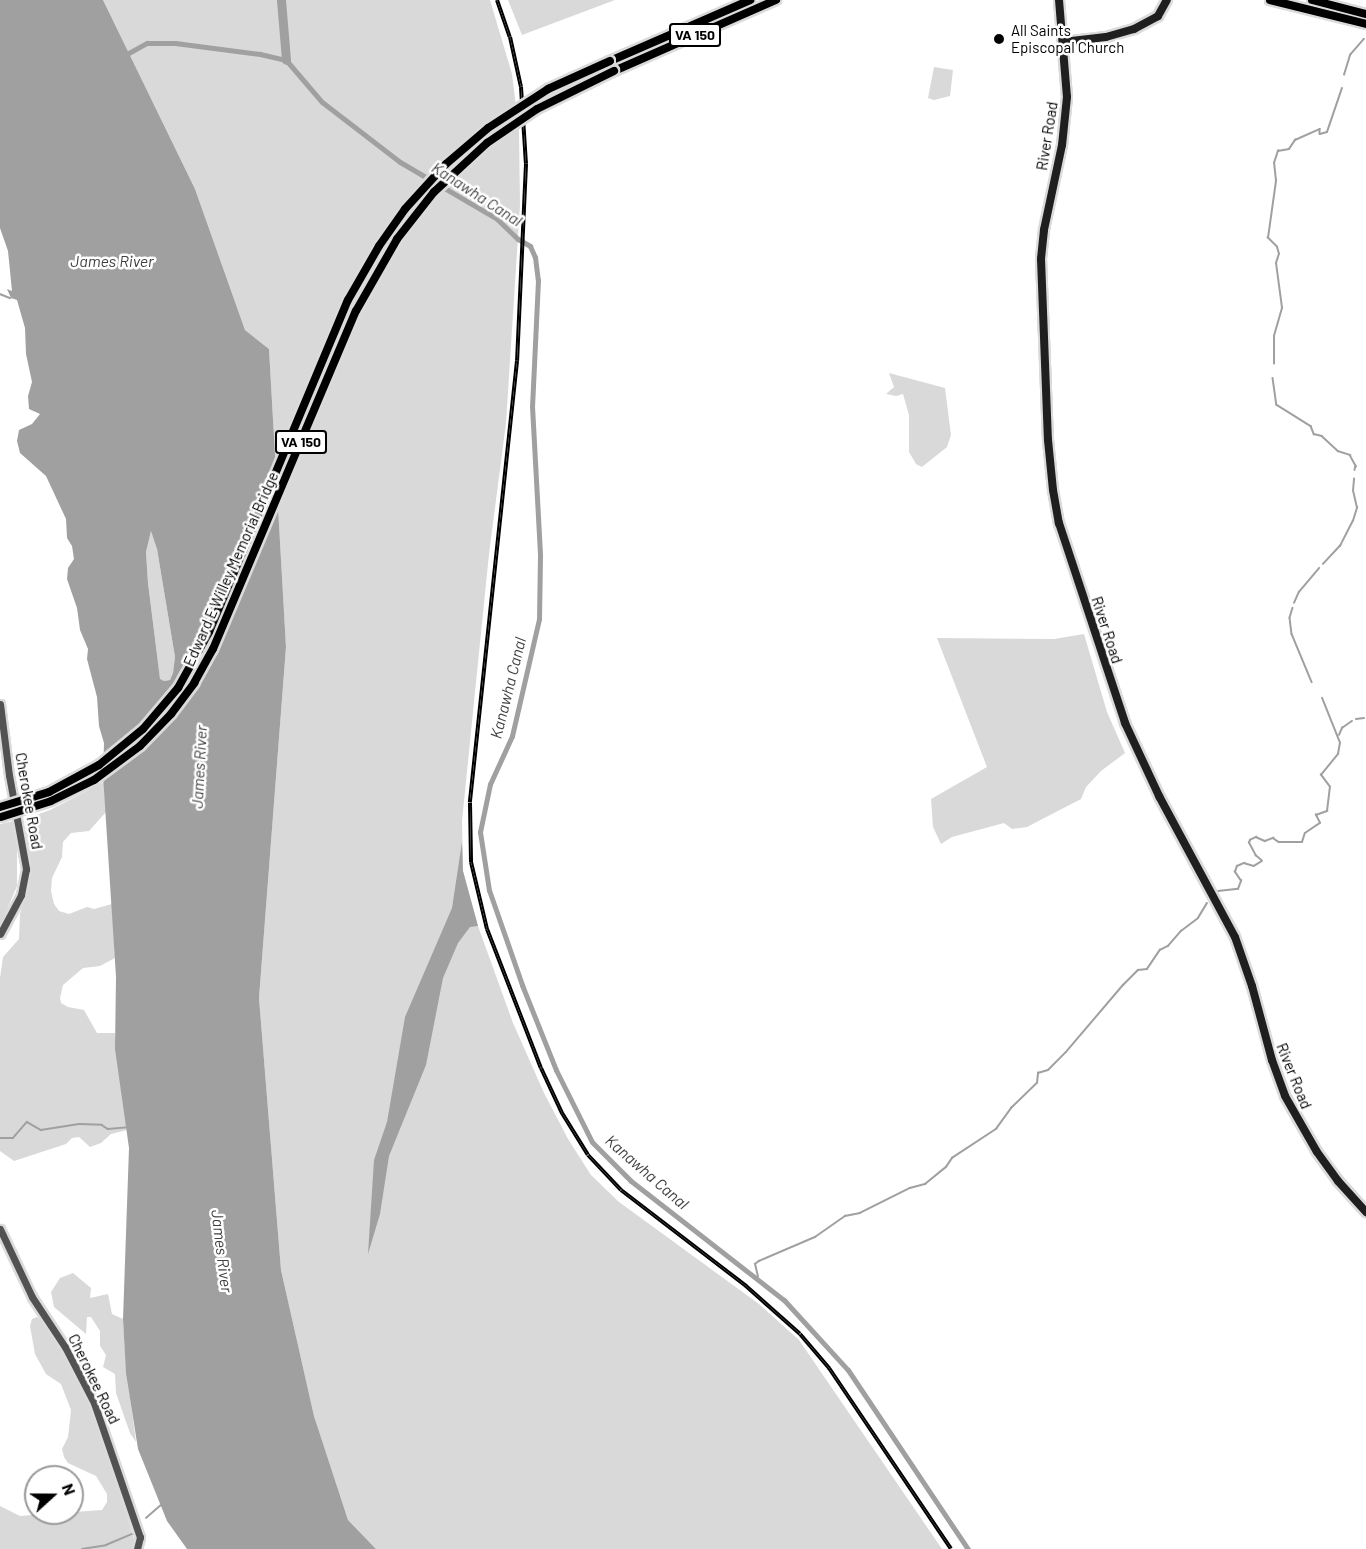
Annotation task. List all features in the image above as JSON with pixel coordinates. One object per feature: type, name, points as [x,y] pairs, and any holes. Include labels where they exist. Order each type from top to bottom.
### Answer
[{"type":"highway","name":"Edward E Willey Memorial Bridge","points":[[0,807],[48,792],[99,765],[143,729],[178,688],[209,632],[348,300],[379,246],[405,209],[446,164],[488,128],[548,89],[750,0]]},
{"type":"highway","name":"Edward E Willey Memorial Bridge","points":[[1,817],[51,801],[94,780],[133,753],[171,714],[189,691],[213,649],[356,311],[397,239],[434,192],[487,142],[537,108],[614,71],[776,0]]},
{"type":"highway","points":[[1270,0],[1366,24]]},
{"type":"highway","points":[[1312,0],[1366,14]]},
{"type":"main road","name":"River Road","points":[[1059,0],[1067,97],[1064,129],[1044,230],[1041,259],[1048,440],[1053,496],[1059,523],[1125,723],[1159,796],[1235,938],[1285,1096],[1322,1160],[1366,1212]]},
{"type":"main road","points":[[1063,42],[1106,37],[1134,29],[1158,16],[1167,0]]},
{"type":"street","name":"Cherokee Road","points":[[0,704],[9,775],[26,862],[23,890],[0,934]]},
{"type":"street","name":"Cherokee Road","points":[[0,1229],[26,1287],[65,1347],[99,1413],[140,1537],[137,1549]]},
{"type":"shaded area","points":[[103,0],[490,0],[512,74],[519,131],[520,205],[506,423],[489,554],[462,821],[463,871],[478,926],[513,1023],[544,1093],[568,1139],[591,1175],[619,1202],[759,1304],[799,1340],[942,1549],[376,1549],[348,1520],[314,1416],[281,1270],[259,998],[286,647],[269,349],[245,330],[195,189]]},
{"type":"shaded area","points":[[508,0],[615,0],[522,35]]},
{"type":"shaded area","points":[[934,67],[953,70],[950,96],[934,100],[928,98]]},
{"type":"shaded area","points":[[889,373],[945,388],[951,435],[947,447],[922,467],[916,464],[909,452],[909,415],[903,394],[896,396],[886,394],[894,387]]},
{"type":"shaded area","points":[[151,530],[157,549],[175,657],[170,680],[164,681],[160,680],[148,583],[146,552]]},
{"type":"shaded area","points":[[1084,634],[1107,712],[1125,753],[1101,771],[1086,787],[1081,799],[1027,827],[1012,829],[1004,823],[952,837],[941,844],[933,827],[931,799],[987,767],[937,638],[1054,639]]},
{"type":"shaded area","points":[[104,782],[106,812],[89,831],[71,833],[63,842],[62,857],[52,878],[51,891],[54,904],[59,911],[69,914],[87,907],[94,909],[112,904],[115,958],[100,966],[83,968],[63,985],[60,998],[61,1003],[68,1007],[84,1010],[97,1033],[115,1033],[127,1130],[111,1134],[101,1143],[90,1147],[79,1137],[72,1138],[66,1144],[14,1161],[0,1151],[0,978],[3,957],[19,939],[20,914],[30,876],[25,819],[50,810]]},
{"type":"shaded area","points":[[14,821],[17,840],[17,886],[0,926],[0,824]]},
{"type":"shaded area","points":[[73,1273],[91,1288],[90,1298],[108,1294],[112,1314],[123,1319],[126,1367],[136,1442],[130,1433],[116,1393],[115,1374],[103,1367],[106,1355],[100,1346],[100,1331],[91,1317],[87,1317],[86,1334],[54,1307],[51,1292],[60,1278]]},
{"type":"shaded area","points":[[37,1317],[46,1325],[95,1414],[135,1542],[143,1549],[0,1549],[0,1506],[24,1516],[24,1525],[84,1525],[84,1511],[102,1510],[107,1502],[107,1494],[96,1476],[84,1470],[84,1465],[72,1465],[64,1457],[62,1449],[68,1437],[71,1410],[61,1384],[46,1374],[35,1354],[30,1326],[32,1319]]},
{"type":"water","name":"James River","points":[[0,0],[103,0],[195,189],[245,330],[269,349],[286,647],[259,998],[281,1270],[314,1416],[348,1520],[376,1549],[187,1549],[167,1521],[138,1449],[126,1373],[123,1319],[129,1148],[115,1049],[116,977],[103,775],[104,743],[99,726],[97,697],[87,659],[88,649],[80,630],[77,608],[67,579],[68,568],[74,559],[72,546],[67,538],[66,519],[46,476],[20,453],[17,441],[19,430],[32,424],[40,414],[29,409],[28,396],[32,382],[26,354],[25,328],[17,300],[11,298],[7,289],[12,291],[8,251],[0,228]],"holes":[[[151,531],[157,549],[175,657],[170,680],[164,681],[160,679],[148,583],[146,552]]]},
{"type":"water","points":[[462,842],[463,871],[478,926],[470,927],[458,943],[443,978],[426,1065],[389,1156],[380,1214],[368,1254],[374,1160],[387,1122],[405,1017],[452,908]]},
{"type":"waterway","points":[[281,0],[286,60]]},
{"type":"waterway","points":[[1344,75],[1350,55],[1364,39]]},
{"type":"waterway","name":"Kanawha Canal","points":[[125,55],[147,43],[175,43],[260,54],[286,60],[322,102],[400,162],[497,219],[518,239],[530,246],[535,257],[538,280],[532,406],[540,556],[539,619],[512,736],[490,784],[480,832],[489,890],[522,985],[556,1070],[592,1142],[631,1181],[784,1300],[848,1370],[968,1549]]},
{"type":"waterway","points":[[1274,364],[1274,336],[1282,308],[1276,263],[1279,254],[1277,247],[1268,238],[1276,181],[1274,163],[1278,151],[1289,149],[1295,140],[1320,129],[1320,134],[1327,132],[1342,88]]},
{"type":"waterway","points":[[0,294],[10,298]]},
{"type":"waterway","points":[[1273,378],[1277,405],[1311,426],[1314,434],[1322,436],[1338,451],[1350,455],[1356,466],[1355,470]]},
{"type":"waterway","points":[[1323,564],[1340,546],[1353,521],[1357,508],[1353,491],[1354,479]]},
{"type":"waterway","points":[[1294,603],[1299,592],[1319,568]]},
{"type":"waterway","points":[[1293,608],[1290,618],[1292,634],[1312,682]]},
{"type":"waterway","points":[[1218,891],[1238,889],[1241,881],[1235,872],[1237,866],[1244,863],[1254,866],[1262,861],[1256,856],[1249,843],[1250,840],[1256,837],[1265,841],[1273,838],[1279,842],[1302,842],[1305,833],[1320,823],[1316,815],[1327,811],[1330,787],[1321,775],[1338,754],[1340,743],[1322,698]]},
{"type":"waterway","points":[[1356,719],[1364,718]]},
{"type":"waterway","points":[[1339,735],[1342,728],[1352,721]]},
{"type":"waterway","points":[[758,1277],[755,1264],[759,1261],[815,1237],[845,1216],[860,1213],[910,1188],[925,1184],[946,1167],[952,1158],[996,1129],[1011,1108],[1037,1083],[1038,1073],[1048,1070],[1066,1052],[1123,985],[1138,970],[1147,969],[1160,950],[1168,946],[1181,931],[1198,918],[1207,903]]},
{"type":"waterway","points":[[0,1138],[13,1138],[27,1122],[41,1130],[79,1124],[102,1125],[108,1129],[129,1127]]},
{"type":"waterway","points":[[146,1518],[161,1505]]},
{"type":"waterway","points":[[82,1549],[106,1545],[132,1534]]},
{"type":"railway","points":[[497,0],[510,37],[521,87],[526,164],[517,361],[470,803],[471,862],[487,929],[541,1068],[562,1113],[588,1155],[621,1190],[746,1286],[800,1334],[829,1368],[951,1549]]},
{"type":"place","name":"All Saints Episcopal Church","points":[[999,39]]}]
